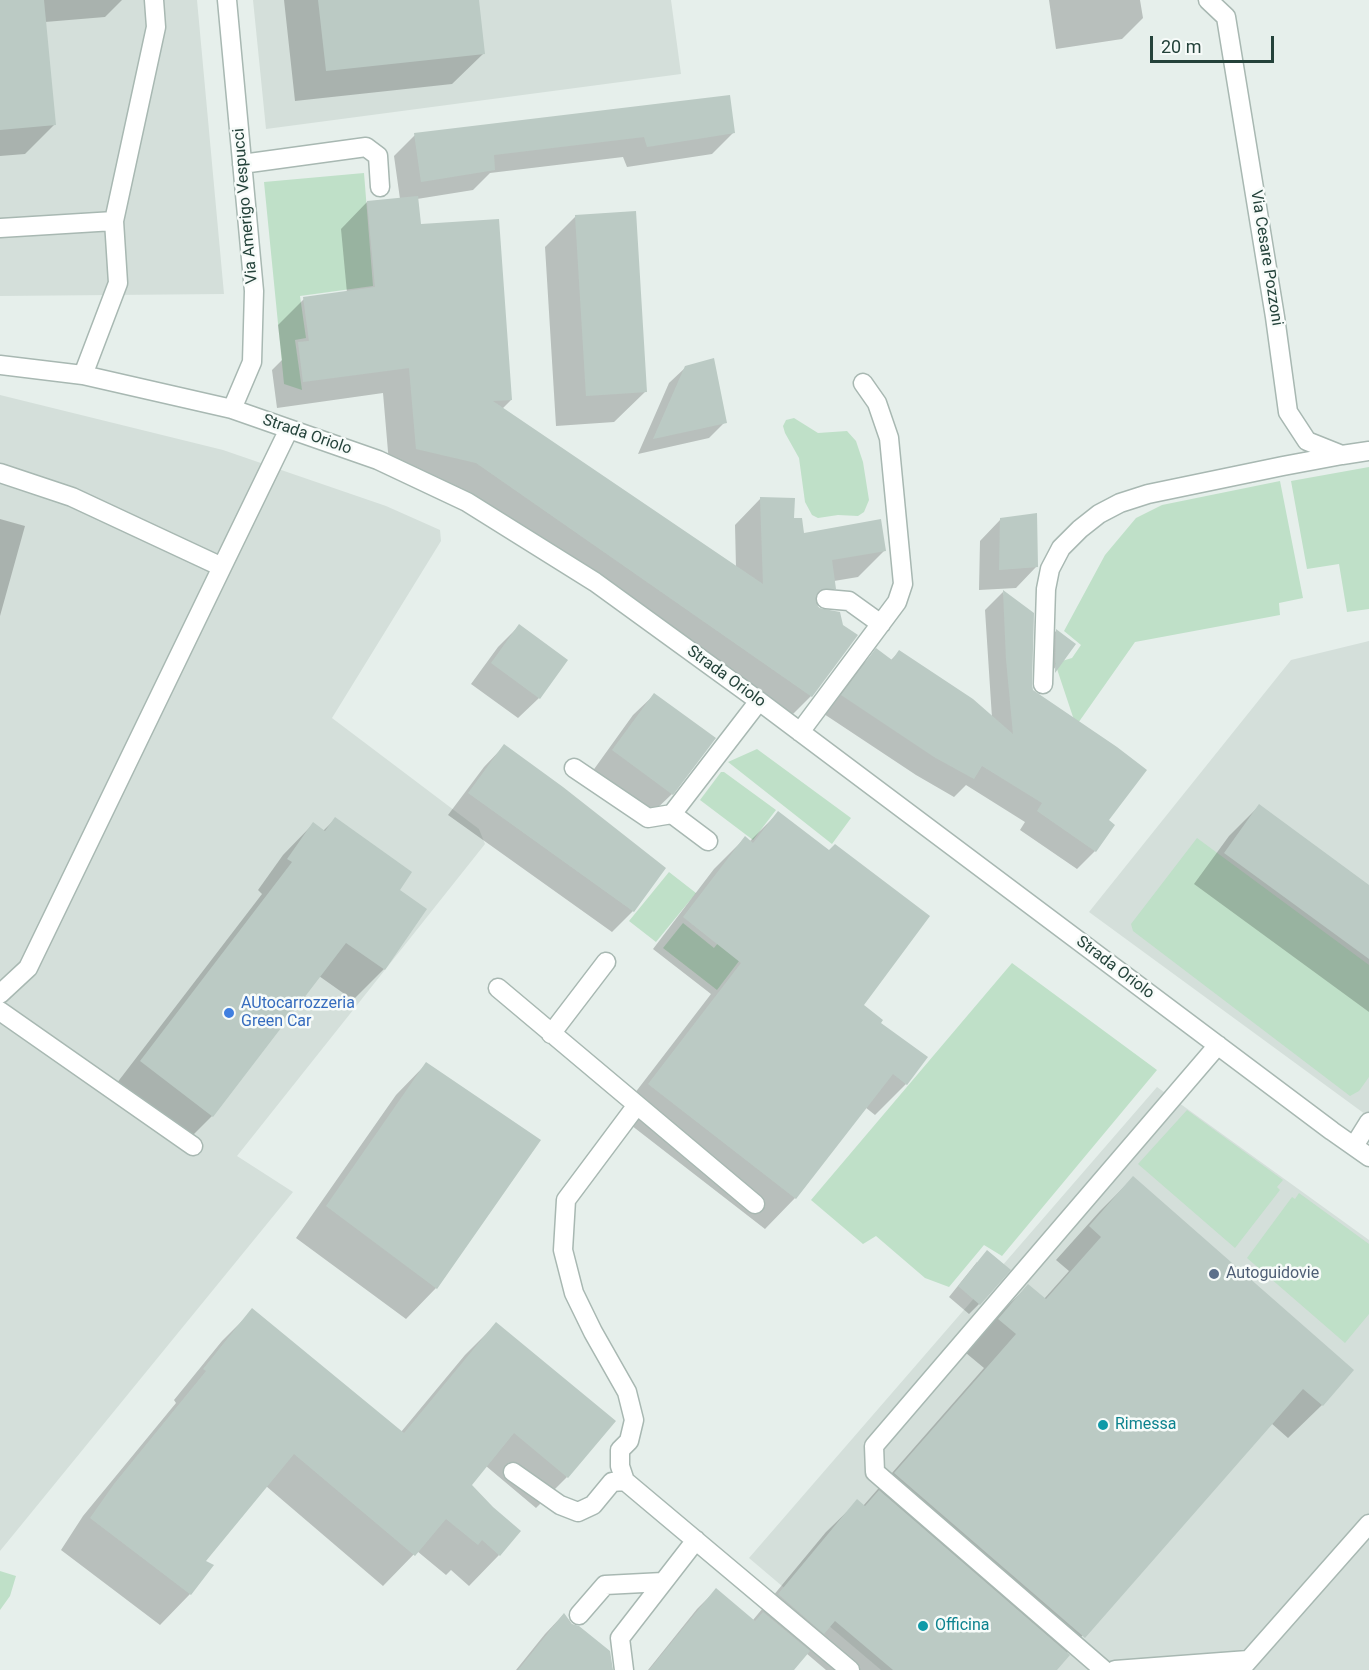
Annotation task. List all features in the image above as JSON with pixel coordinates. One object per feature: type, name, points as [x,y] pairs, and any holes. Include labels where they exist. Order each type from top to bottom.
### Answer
[{"type":"street","points":[[83,375],[118,283],[114,221],[156,27],[154,0]]},
{"type":"street","name":"Via Amerigo Vespucci","points":[[227,0],[254,291],[252,362],[232,409]]},
{"type":"street","name":"Via Cesare Pozzoni","points":[[1213,5],[1226,18],[1274,306],[1288,411],[1307,441],[1342,455]]},
{"type":"street","points":[[242,164],[366,147],[378,156],[380,186]]},
{"type":"street","points":[[0,228],[114,221]]},
{"type":"street","name":"Strada Oriolo","points":[[0,365],[83,375],[232,409],[378,460],[467,502],[595,582],[759,700],[1369,1157]]},
{"type":"street","points":[[800,732],[897,602],[903,584],[889,438],[878,403],[863,383]]},
{"type":"street","points":[[0,994],[28,968],[289,429]]},
{"type":"street","points":[[1044,684],[1046,589],[1050,569],[1061,548],[1099,514],[1120,503],[1148,494],[1369,451]]},
{"type":"street","points":[[0,473],[72,497],[222,567]]},
{"type":"street","points":[[826,599],[849,601],[881,624]]},
{"type":"street","points":[[574,768],[648,818],[672,814],[759,700]]},
{"type":"street","points":[[672,814],[708,841]]},
{"type":"street","points":[[551,1034],[606,962]]},
{"type":"street","points":[[498,988],[755,1204]]},
{"type":"street","points":[[0,1011],[193,1146]]},
{"type":"street","points":[[1104,1670],[875,1472],[874,1446],[1218,1045]]},
{"type":"street","points":[[637,1105],[566,1200],[564,1250],[574,1293],[627,1392],[634,1420],[629,1441],[620,1450],[620,1466],[625,1481],[850,1670]]},
{"type":"street","points":[[1354,1146],[1369,1122]]},
{"type":"street","points":[[513,1472],[560,1505],[578,1512],[593,1505],[612,1482],[625,1481]]},
{"type":"street","points":[[1115,1670],[1244,1665],[1369,1524]]},
{"type":"street","points":[[624,1670],[620,1638],[696,1539]]},
{"type":"street","points":[[579,1615],[605,1585],[663,1582]]},
{"type":"shaded area","points":[[0,0],[197,0],[224,294],[0,296]]},
{"type":"shaded area","points":[[253,0],[671,0],[681,74],[266,129]]},
{"type":"shaded area","points":[[0,395],[223,450],[386,506],[440,530],[441,541],[332,718],[479,829],[485,844],[237,1156],[293,1192],[0,1551]]},
{"type":"shaded area","points":[[1369,641],[1369,1117],[1089,912],[1291,660]]},
{"type":"shaded area","points":[[1157,1087],[1369,1240],[1369,1670],[881,1670],[749,1558]]},
{"type":"green space","points":[[364,173],[373,286],[300,296],[306,338],[295,340],[302,390],[284,384],[264,182]]},
{"type":"green space","points":[[794,418],[818,433],[847,431],[856,441],[863,462],[869,500],[864,512],[858,516],[838,515],[818,518],[812,515],[805,502],[799,458],[783,426],[786,420]]},
{"type":"green space","points":[[1369,467],[1369,609],[1347,612],[1339,564],[1307,569],[1291,481]]},
{"type":"green space","points":[[1280,481],[1303,598],[1279,603],[1280,615],[1135,642],[1076,726],[1055,663],[1072,658],[1081,645],[1064,631],[1105,555],[1136,518],[1162,505]]},
{"type":"green space","points":[[757,749],[851,818],[832,844],[728,762]]},
{"type":"green space","points":[[721,772],[776,810],[753,840],[700,800]]},
{"type":"green space","points":[[1197,838],[1369,965],[1369,1077],[1359,1091],[1350,1096],[1133,931],[1131,924]]},
{"type":"green space","points":[[669,872],[696,893],[656,942],[629,921]]},
{"type":"green space","points":[[740,915],[761,932],[717,990],[663,948],[683,923],[714,948]]},
{"type":"green space","points":[[1012,963],[1157,1070],[1002,1256],[984,1245],[949,1287],[925,1278],[876,1236],[863,1244],[811,1200]]},
{"type":"green space","points":[[1187,1110],[1283,1180],[1277,1187],[1280,1190],[1235,1248],[1138,1164]]},
{"type":"green space","points":[[1299,1193],[1369,1244],[1369,1314],[1345,1343],[1247,1258],[1292,1197],[1295,1199]]},
{"type":"green space","points":[[0,1571],[16,1576],[10,1596],[0,1610]]},
{"type":"building","points":[[0,0],[44,0],[56,125],[0,130]]},
{"type":"building","points":[[318,0],[479,0],[485,54],[326,71]]},
{"type":"building","points":[[730,95],[735,133],[647,147],[644,137],[494,155],[495,170],[421,182],[414,133]]},
{"type":"building","points":[[418,196],[421,224],[499,219],[512,400],[493,401],[763,584],[760,497],[795,498],[794,518],[802,518],[804,533],[881,519],[886,551],[832,560],[836,589],[822,589],[817,593],[816,603],[819,608],[840,612],[843,625],[858,635],[812,697],[476,463],[416,449],[409,368],[303,382],[298,342],[309,341],[303,297],[375,287],[367,201]]},
{"type":"building","points":[[636,211],[647,392],[586,396],[575,215]]},
{"type":"building","points":[[714,358],[727,423],[653,439],[685,366]]},
{"type":"building","points":[[1037,513],[1038,567],[999,570],[1000,518]]},
{"type":"building","points":[[1003,590],[1034,613],[1033,690],[1147,770],[1109,820],[1115,825],[1096,852],[1037,811],[1042,803],[982,766],[974,779],[934,757],[841,695],[876,648],[892,660],[899,650],[973,699],[1013,734]]},
{"type":"building","points":[[519,624],[568,660],[540,699],[491,663]]},
{"type":"building","points":[[1056,629],[1076,644],[1055,673]]},
{"type":"building","points":[[654,693],[716,738],[673,795],[612,750]]},
{"type":"building","points":[[504,744],[666,868],[634,912],[468,793]]},
{"type":"building","points":[[1259,804],[1369,885],[1369,959],[1224,853]]},
{"type":"building","points":[[778,811],[829,850],[835,844],[930,916],[864,1005],[883,1020],[881,1023],[928,1057],[907,1085],[893,1074],[796,1199],[648,1084],[741,963],[683,917],[745,836],[753,843]]},
{"type":"building","points":[[335,817],[412,872],[400,890],[427,909],[385,970],[346,943],[213,1117],[140,1061],[292,862],[287,859],[313,822],[325,831]]},
{"type":"building","points":[[426,1062],[541,1140],[437,1289],[326,1206]]},
{"type":"building","name":"Rimessa","points":[[1133,1176],[1354,1370],[1323,1406],[1303,1389],[1085,1638],[894,1473],[1016,1334],[998,1319],[1028,1284],[1046,1299],[1101,1237],[1089,1226]]},
{"type":"building","points":[[987,1250],[1011,1270],[980,1305],[958,1286]]},
{"type":"building","points":[[252,1308],[404,1433],[496,1322],[616,1421],[568,1478],[514,1433],[472,1485],[521,1531],[500,1556],[482,1540],[478,1545],[446,1519],[415,1556],[294,1454],[206,1561],[214,1565],[191,1595],[90,1518],[114,1484],[206,1371],[203,1369]]},
{"type":"building","name":"Officina","points":[[879,1490],[1070,1655],[1057,1670],[893,1670],[835,1621],[824,1634],[778,1594],[857,1499],[865,1506]]},
{"type":"building","points":[[716,1588],[755,1621],[763,1612],[810,1651],[794,1670],[649,1670]]},
{"type":"building","points":[[564,1613],[572,1624],[579,1626],[610,1651],[613,1670],[518,1670]]},
{"type":"place","name":"AUtocarrozzeria Green Car","points":[[229,1013]]},
{"type":"place","name":"Autoguidovie","points":[[1214,1274]]},
{"type":"place","name":"Rimessa","points":[[1103,1425]]},
{"type":"place","name":"Officina","points":[[923,1626]]}]
